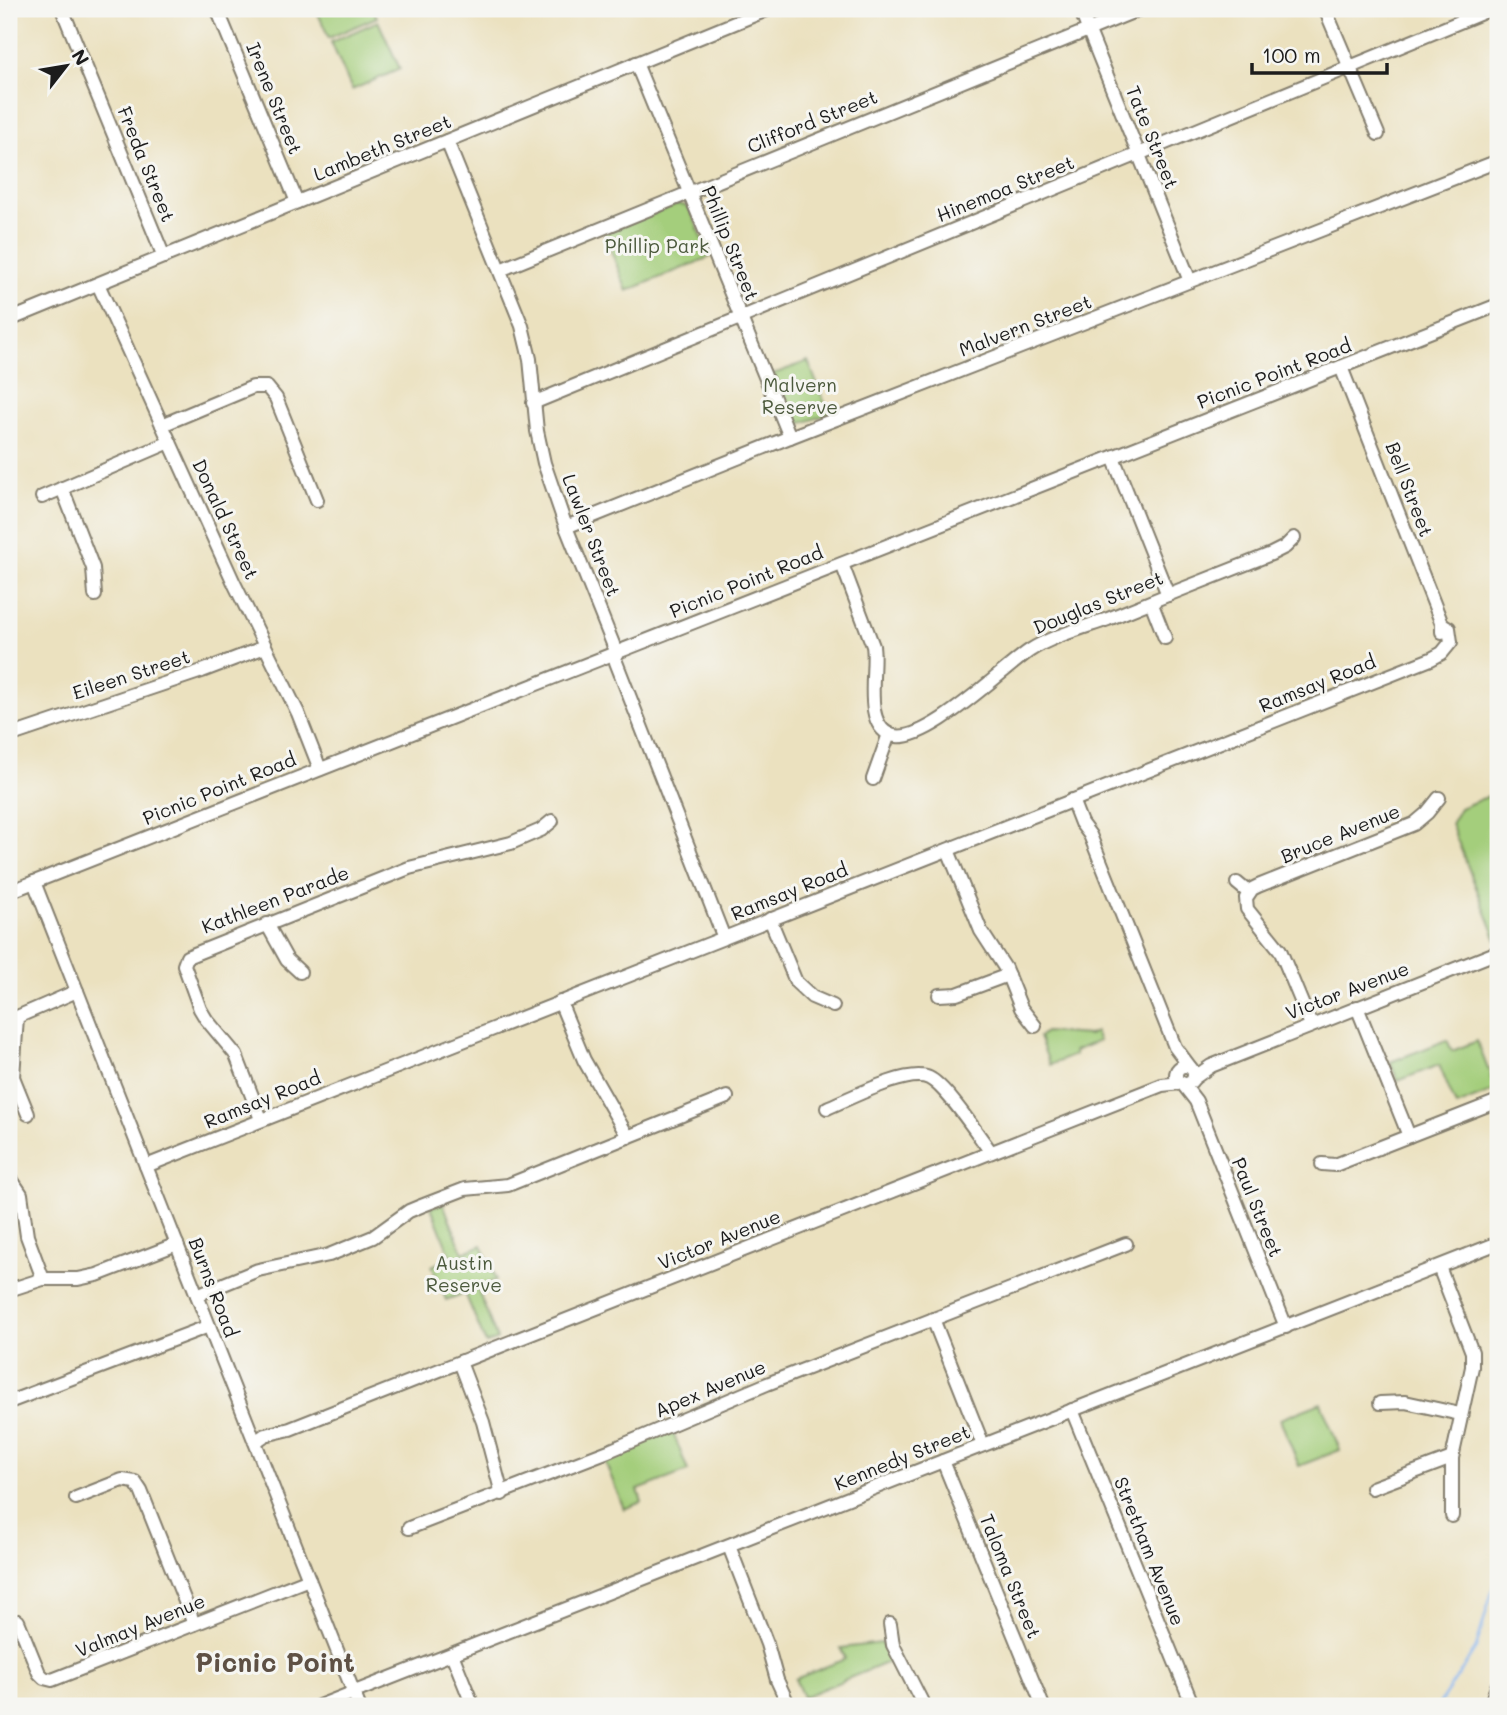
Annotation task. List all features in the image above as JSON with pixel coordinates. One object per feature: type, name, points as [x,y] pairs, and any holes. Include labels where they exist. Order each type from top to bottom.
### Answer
[{"type":"street","name":"Freda Street","points":[[62,9],[164,257]]},
{"type":"street","name":"Irene Street","points":[[218,9],[297,202]]},
{"type":"street","name":"Lambeth Street","points":[[9,320],[769,9]]},
{"type":"street","name":"Tate Street","points":[[1080,9],[1190,281]]},
{"type":"street","name":"Clifford Street","points":[[500,270],[1140,9]]},
{"type":"street","points":[[1325,9],[1378,134]]},
{"type":"street","name":"Hinemoa Street","points":[[533,403],[1491,9]]},
{"type":"street","name":"Phillip Street","points":[[636,63],[790,437]]},
{"type":"street","name":"Lawler Street","points":[[447,141],[525,337],[541,450],[566,527],[724,938]]},
{"type":"street","name":"Malvern Street","points":[[566,527],[1498,161]]},
{"type":"street","name":"Donald Street","points":[[98,284],[298,713],[320,769]]},
{"type":"street","name":"Picnic Point Road","points":[[9,892],[1498,305]]},
{"type":"street","name":"Bell Street","points":[[1341,367],[1443,624],[1445,649]]},
{"type":"street","points":[[162,425],[258,386],[267,387],[276,398],[317,500]]},
{"type":"street","points":[[42,497],[170,442]]},
{"type":"street","points":[[1113,457],[1168,595]]},
{"type":"street","points":[[62,488],[93,568],[95,595]]},
{"type":"street","name":"Douglas Street","points":[[890,734],[904,736],[945,718],[1037,647],[1271,554],[1285,547],[1294,538]]},
{"type":"street","points":[[842,564],[871,640],[874,658],[871,684],[873,700],[881,725],[890,734],[873,779]]},
{"type":"street","points":[[1151,602],[1165,638]]},
{"type":"street","name":"Eileen Street","points":[[9,736],[265,647]]},
{"type":"street","name":"Ramsay Road","points":[[146,1166],[1431,659],[1445,649]]},
{"type":"street","name":"Bruce Avenue","points":[[1249,893],[1258,887],[1404,829],[1422,818],[1439,798]]},
{"type":"street","name":"Paul Street","points":[[1076,799],[1081,823],[1090,835],[1175,1047],[1173,1052],[1197,1095],[1196,1101],[1286,1327]]},
{"type":"street","name":"Kathleen Parade","points":[[261,1119],[236,1055],[203,1014],[184,965],[187,957],[409,868],[519,840],[541,830],[552,821]]},
{"type":"street","points":[[947,850],[981,931],[1008,975],[1021,1008],[1035,1026]]},
{"type":"street","name":"Burns Road","points":[[34,882],[359,1706]]},
{"type":"street","points":[[1237,883],[1249,893],[1246,898],[1247,909],[1283,956],[1311,1025]]},
{"type":"street","points":[[770,919],[796,982],[811,997],[833,1006]]},
{"type":"street","points":[[267,924],[287,960],[300,972]]},
{"type":"street","name":"Victor Avenue","points":[[255,1442],[261,1436],[290,1429],[1498,952]]},
{"type":"street","points":[[939,995],[957,994],[1008,975]]},
{"type":"street","points":[[28,1114],[11,1078],[17,1017],[77,991]]},
{"type":"street","points":[[560,1002],[584,1060],[628,1137]]},
{"type":"street","points":[[1357,1007],[1409,1136]]},
{"type":"street","points":[[827,1108],[907,1076],[922,1075],[936,1083],[991,1152]]},
{"type":"street","points":[[197,1294],[258,1270],[329,1255],[373,1237],[409,1211],[429,1202],[466,1189],[508,1185],[727,1097]]},
{"type":"street","points":[[1322,1164],[1335,1165],[1498,1101]]},
{"type":"street","points":[[9,1177],[21,1194],[27,1236],[43,1279]]},
{"type":"street","name":"Kennedy Street","points":[[319,1706],[1498,1243]]},
{"type":"street","points":[[9,1290],[43,1279],[87,1278],[177,1244]]},
{"type":"street","name":"Apex Avenue","points":[[409,1528],[1126,1244]]},
{"type":"street","points":[[1438,1267],[1472,1352],[1472,1367],[1452,1458],[1452,1516]]},
{"type":"street","points":[[933,1319],[983,1445]]},
{"type":"street","points":[[9,1402],[209,1326]]},
{"type":"street","points":[[460,1362],[486,1432],[502,1493]]},
{"type":"street","points":[[1380,1403],[1405,1402],[1460,1414]]},
{"type":"street","name":"Stretham Avenue","points":[[1072,1410],[1193,1706]]},
{"type":"street","points":[[1372,1488],[1452,1458]]},
{"type":"street","name":"Taloma Street","points":[[943,1461],[1043,1706]]},
{"type":"street","points":[[76,1498],[122,1480],[135,1482],[141,1490],[194,1625]]},
{"type":"street","points":[[729,1546],[767,1644],[777,1680],[792,1706]]},
{"type":"street","name":"Valmay Avenue","points":[[18,1621],[37,1668],[48,1680],[309,1579]]},
{"type":"street","points":[[890,1624],[893,1645],[924,1706]]},
{"type":"street","points":[[452,1654],[473,1706]]},
{"type":"street","points":[[1490,1706],[1498,1684]]},
{"type":"green space","points":[[316,9],[373,9],[377,17],[329,38]]},
{"type":"green space","points":[[378,21],[400,69],[352,90],[331,42]]},
{"type":"green space","name":"Phillip Park","points":[[678,204],[691,211],[710,257],[627,291],[604,233]]},
{"type":"green space","name":"Malvern Reserve","points":[[808,361],[829,414],[796,425],[789,421],[771,375]]},
{"type":"green space","points":[[1498,792],[1498,943],[1451,824],[1460,808]]},
{"type":"green space","points":[[1045,1032],[1089,1035],[1095,1032],[1099,1041],[1050,1065],[1039,1037]]},
{"type":"green space","points":[[1447,1040],[1452,1051],[1477,1041],[1496,1090],[1456,1106],[1439,1065],[1398,1081],[1390,1062]]},
{"type":"green space","name":"Austin Reserve","points":[[443,1203],[463,1253],[482,1245],[496,1280],[477,1288],[497,1339],[486,1344],[465,1293],[446,1300],[432,1266],[451,1257],[431,1207]]},
{"type":"green space","points":[[1321,1403],[1340,1450],[1299,1466],[1280,1419]]},
{"type":"green space","points":[[672,1430],[688,1471],[638,1490],[642,1502],[624,1509],[604,1459]]},
{"type":"green space","points":[[881,1643],[891,1661],[803,1697],[795,1679],[845,1659],[841,1648]]},
{"type":"waterway","points":[[1438,1706],[1476,1648],[1497,1574]]},
{"type":"district","name":"Picnic Point","points":[[275,1662]]}]
